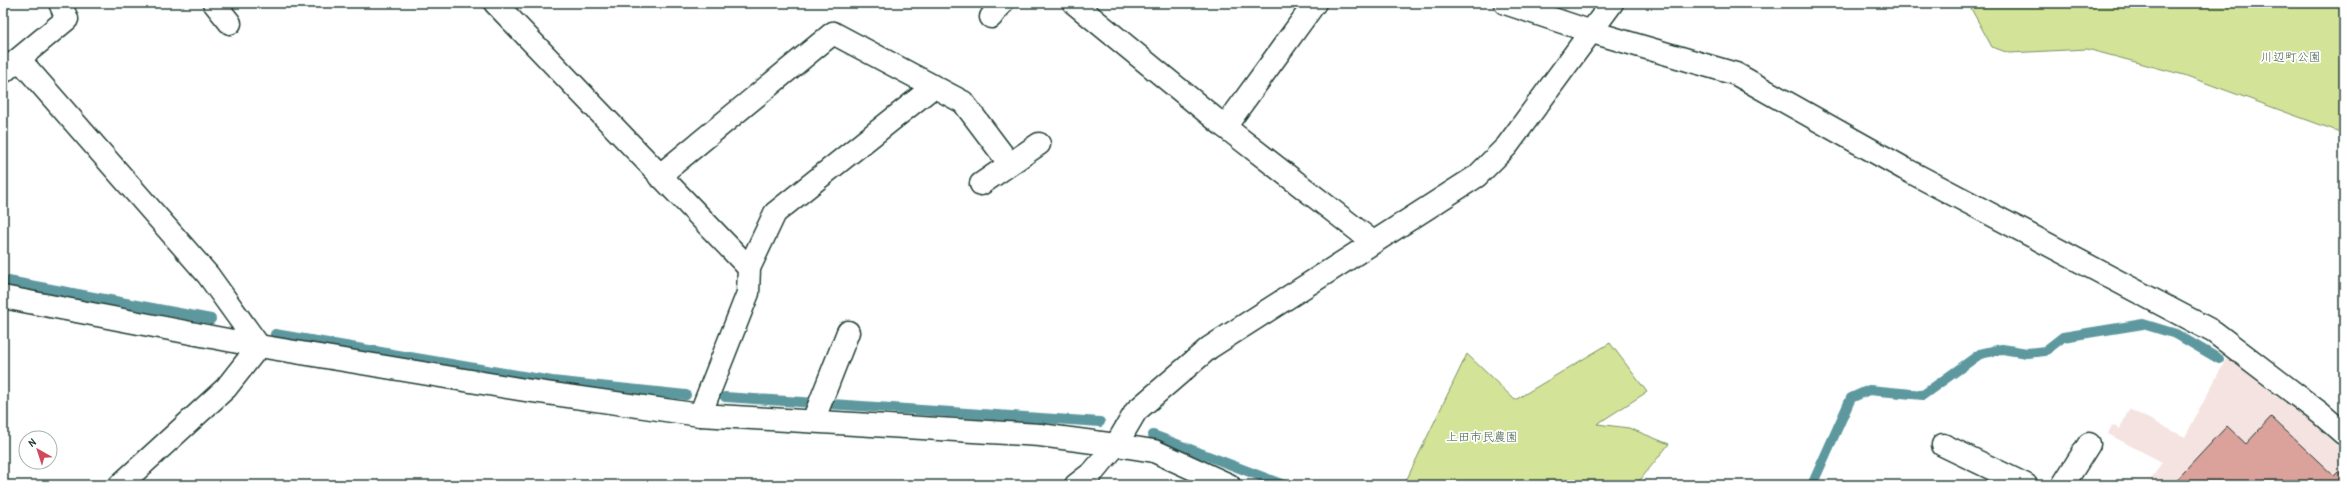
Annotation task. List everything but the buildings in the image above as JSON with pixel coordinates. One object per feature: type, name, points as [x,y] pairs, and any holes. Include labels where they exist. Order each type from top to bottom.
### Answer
[{"type":"street","points":[[60,3],[67,19],[11,66],[208,275],[259,346]]},
{"type":"street","points":[[214,3],[230,23]]},
{"type":"street","points":[[495,3],[658,176],[749,268]]},
{"type":"street","points":[[1074,3],[1225,127],[1373,242]]},
{"type":"street","points":[[1225,127],[1315,3]]},
{"type":"street","points":[[1505,3],[1592,32],[1736,74],[1905,169],[2214,332],[2344,434]]},
{"type":"street","points":[[1076,485],[1092,472],[1116,444],[1136,411],[1209,348],[1477,176],[1507,146],[1612,3]]},
{"type":"street","points":[[658,176],[833,33],[963,102],[1009,164]]},
{"type":"street","points":[[700,414],[748,292],[749,268],[775,213],[933,87]]},
{"type":"street","points":[[981,184],[1039,144]]},
{"type":"street","points":[[3,297],[259,346],[525,390],[700,414],[1040,435],[1116,444],[1154,451],[1229,485]]},
{"type":"street","points":[[813,421],[848,332]]},
{"type":"street","points":[[120,485],[226,388],[259,346]]},
{"type":"street","points":[[2063,485],[2089,444]]},
{"type":"street","points":[[1943,445],[2026,485]]},
{"type":"shaded area","points":[[2227,357],[2312,422],[2344,452],[2344,485],[2148,485],[2162,462],[2108,434],[2112,425],[2120,429],[2129,409],[2185,437]]},
{"type":"green space","name":"川辺町公園","points":[[1968,3],[2344,3],[2344,130],[2340,132],[2184,75],[2087,49],[2009,53],[1992,47]]},
{"type":"green space","name":"上田市民農園","points":[[1610,343],[1647,392],[1597,424],[1629,428],[1669,444],[1636,485],[1404,485],[1467,354],[1515,400]]},
{"type":"waterway","points":[[3,280],[211,319]]},
{"type":"waterway","points":[[1812,485],[1851,398],[1869,390],[1923,395],[1980,354],[2002,349],[2027,353],[2045,351],[2063,337],[2143,324],[2176,334],[2219,359]]},
{"type":"waterway","points":[[275,334],[552,381],[686,395]]},
{"type":"waterway","points":[[725,397],[1100,422]]},
{"type":"waterway","points":[[1153,435],[1284,485]]}]
